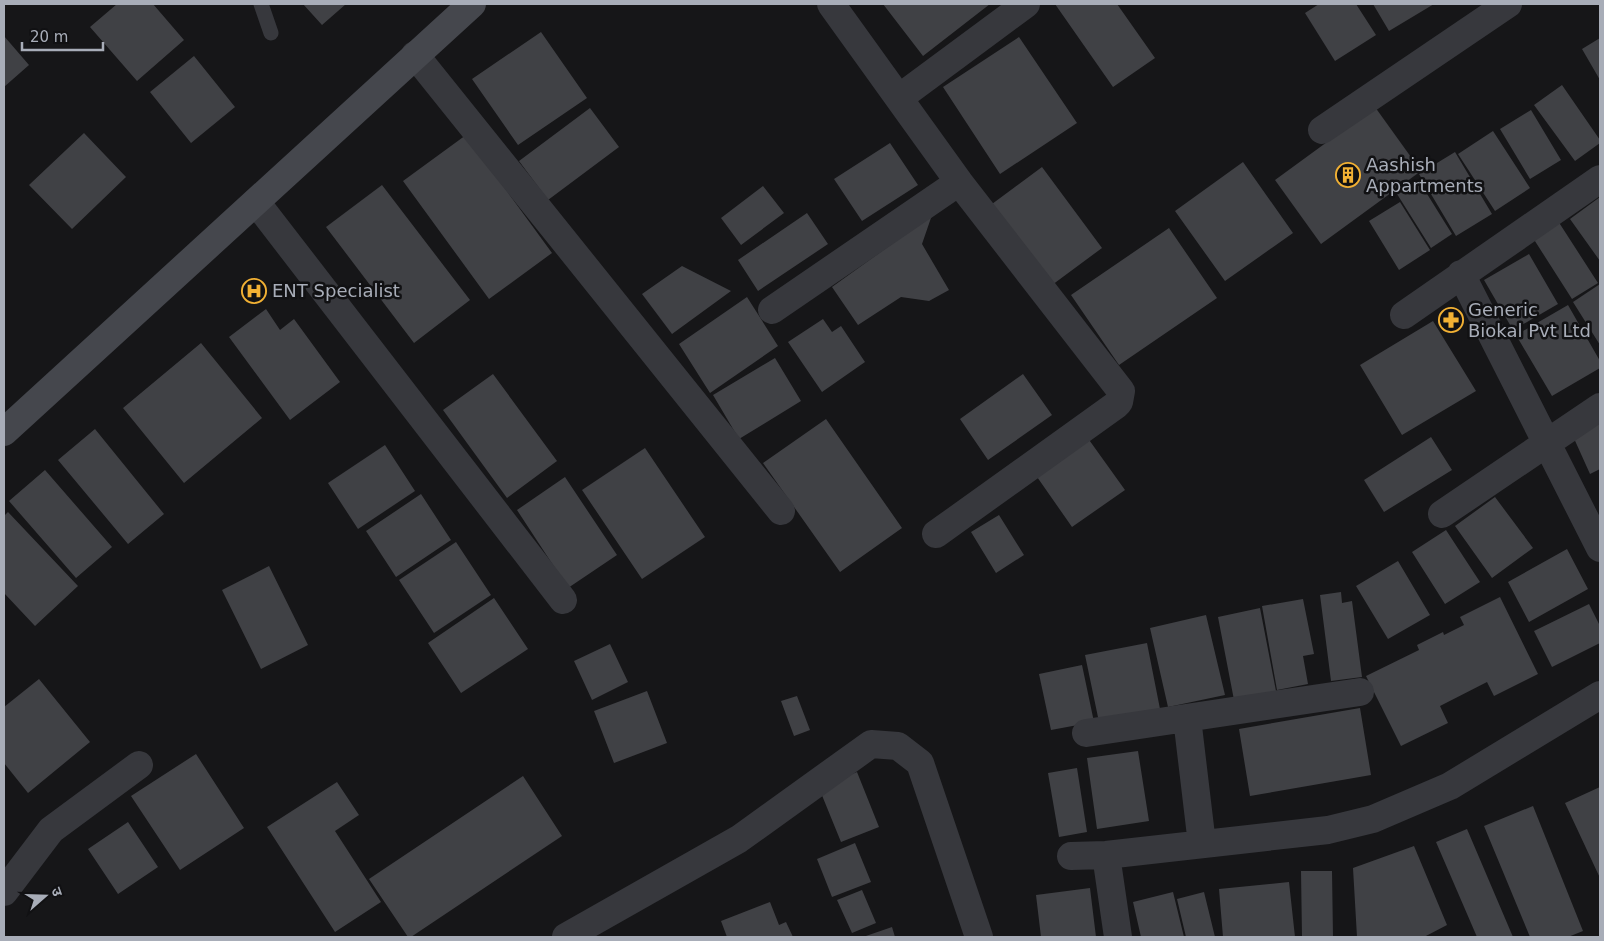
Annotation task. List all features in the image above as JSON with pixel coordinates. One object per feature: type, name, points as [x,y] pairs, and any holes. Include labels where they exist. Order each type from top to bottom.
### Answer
[{"type":"street","points":[[4,432],[472,4]]},
{"type":"street","points":[[831,4],[959,182],[1121,391],[1119,402],[1116,405],[936,534]]},
{"type":"street","points":[[899,98],[1026,4]]},
{"type":"street","points":[[1322,130],[1508,4]]},
{"type":"street","points":[[415,56],[781,511]]},
{"type":"street","points":[[1404,315],[1600,179]]},
{"type":"street","points":[[772,310],[959,182]]},
{"type":"street","points":[[256,202],[563,600]]},
{"type":"street","points":[[1461,274],[1600,548]]},
{"type":"street","points":[[1442,514],[1600,407]]},
{"type":"street","points":[[1086,733],[1360,692]]},
{"type":"street","points":[[1071,856],[1106,855],[1328,830],[1373,819],[1450,786],[1600,695]]},
{"type":"street","points":[[1187,718],[1202,844]]},
{"type":"street","points":[[566,937],[738,839],[870,744],[898,746],[920,763],[979,937]]},
{"type":"street","points":[[4,892],[51,830],[139,765]]},
{"type":"street","points":[[1106,855],[1118,937]]},
{"type":"lane","points":[[261,4],[271,33]]},
{"type":"building","points":[[117,4],[153,4],[184,40],[137,81],[90,27]]},
{"type":"building","points":[[303,4],[346,4],[322,25]]},
{"type":"building","points":[[883,4],[990,4],[923,56]]},
{"type":"building","points":[[1055,4],[1117,4],[1155,58],[1113,87]]},
{"type":"building","points":[[1319,4],[1356,4],[1376,35],[1335,61],[1305,13]]},
{"type":"building","points":[[1373,4],[1434,4],[1389,31]]},
{"type":"building","points":[[541,32],[587,98],[518,145],[472,79]]},
{"type":"building","points":[[4,36],[29,65],[4,87]]},
{"type":"building","points":[[1019,37],[1077,123],[1000,174],[943,87]]},
{"type":"building","points":[[1600,38],[1600,80],[1582,49]]},
{"type":"building","points":[[194,56],[235,107],[191,143],[150,92]]},
{"type":"building","points":[[1562,85],[1600,140],[1600,143],[1575,161],[1534,105]]},
{"type":"building","name":"Aashish Appartments","points":[[1375,107],[1421,171],[1321,244],[1275,180]]},
{"type":"building","points":[[590,108],[619,147],[548,200],[519,161]]},
{"type":"building","points":[[1531,110],[1561,160],[1530,179],[1500,129]]},
{"type":"building","points":[[1493,131],[1530,188],[1495,211],[1458,154]]},
{"type":"building","points":[[84,133],[126,177],[72,229],[29,185]]},
{"type":"building","points":[[466,135],[552,253],[489,299],[403,181]]},
{"type":"building","points":[[890,143],[918,185],[862,221],[834,179]]},
{"type":"building","points":[[1455,152],[1492,214],[1456,236],[1419,174]]},
{"type":"building","points":[[1243,162],[1293,233],[1225,281],[1175,211]]},
{"type":"building","points":[[1042,167],[1102,248],[1052,285],[992,204]]},
{"type":"building","points":[[1419,181],[1452,234],[1431,248],[1397,194]]},
{"type":"building","points":[[382,185],[470,300],[414,343],[326,227]]},
{"type":"building","points":[[763,186],[784,213],[741,245],[721,218]]},
{"type":"building","points":[[1600,197],[1600,261],[1570,219]]},
{"type":"building","points":[[1400,202],[1430,250],[1399,270],[1369,221]]},
{"type":"building","points":[[807,213],[828,244],[758,291],[738,260]]},
{"type":"building","points":[[932,215],[922,244],[949,290],[929,301],[901,297],[858,325],[832,287]]},
{"type":"building","points":[[1558,221],[1598,283],[1572,299],[1533,238]]},
{"type":"building","points":[[1169,228],[1217,298],[1119,365],[1071,295]]},
{"type":"building","points":[[1529,254],[1558,304],[1513,330],[1484,280]]},
{"type":"building","points":[[682,266],[731,291],[672,334],[642,294]]},
{"type":"building","points":[[1600,284],[1600,345],[1573,302]]},
{"type":"building","points":[[747,297],[778,346],[710,393],[679,344]]},
{"type":"building","points":[[1568,305],[1600,361],[1600,368],[1552,396],[1516,335]]},
{"type":"building","points":[[266,309],[280,330],[294,319],[340,382],[290,420],[229,337]]},
{"type":"building","points":[[823,319],[832,332],[841,326],[865,362],[822,392],[788,342]]},
{"type":"building","points":[[1433,321],[1476,391],[1402,435],[1360,365]]},
{"type":"building","points":[[201,343],[262,418],[184,483],[123,408]]},
{"type":"building","points":[[775,358],[801,401],[739,439],[713,395]]},
{"type":"building","points":[[493,374],[557,461],[507,498],[443,410]]},
{"type":"building","points":[[1023,374],[1052,415],[988,460],[960,419]]},
{"type":"building","points":[[826,419],[902,528],[840,572],[763,463]]},
{"type":"building","points":[[1600,421],[1600,469],[1590,474],[1572,434]]},
{"type":"building","points":[[95,429],[164,514],[128,544],[58,460]]},
{"type":"building","points":[[1087,437],[1125,490],[1072,527],[1035,474]]},
{"type":"building","points":[[1431,437],[1452,470],[1384,512],[1364,480]]},
{"type":"building","points":[[385,445],[415,491],[358,529],[328,483]]},
{"type":"building","points":[[645,448],[705,537],[642,579],[582,490]]},
{"type":"building","points":[[45,470],[112,547],[76,578],[9,501]]},
{"type":"building","points":[[565,477],[617,555],[568,588],[517,510]]},
{"type":"building","points":[[421,494],[451,540],[396,577],[366,531]]},
{"type":"building","points":[[1495,497],[1533,548],[1492,578],[1455,526]]},
{"type":"building","points":[[8,512],[78,586],[35,626],[4,593],[4,516]]},
{"type":"building","points":[[999,515],[1024,555],[996,573],[971,532]]},
{"type":"building","points":[[1446,530],[1480,582],[1445,604],[1412,552]]},
{"type":"building","points":[[456,542],[491,595],[434,633],[399,580]]},
{"type":"building","points":[[1567,549],[1588,589],[1529,622],[1508,582]]},
{"type":"building","points":[[1398,561],[1430,615],[1388,639],[1356,586]]},
{"type":"building","points":[[269,566],[308,645],[261,669],[222,590]]},
{"type":"building","points":[[1341,592],[1342,603],[1352,601],[1362,677],[1331,681],[1320,595]]},
{"type":"building","points":[[1500,597],[1538,674],[1494,696],[1487,682],[1440,706],[1448,723],[1401,746],[1366,676],[1419,650],[1417,645],[1443,632],[1444,635],[1464,625],[1460,617]]},
{"type":"building","points":[[494,598],[528,649],[461,693],[428,643]]},
{"type":"building","points":[[1303,599],[1314,654],[1303,656],[1308,684],[1277,690],[1262,606]]},
{"type":"building","points":[[1589,604],[1600,626],[1600,643],[1552,667],[1534,631]]},
{"type":"building","points":[[1260,608],[1276,691],[1234,700],[1218,617]]},
{"type":"building","points":[[1206,615],[1225,695],[1168,707],[1150,628]]},
{"type":"building","points":[[1147,643],[1160,709],[1099,722],[1085,655]]},
{"type":"building","points":[[610,644],[628,682],[592,700],[574,661]]},
{"type":"building","points":[[1082,665],[1094,722],[1051,730],[1039,674]]},
{"type":"building","points":[[39,679],[90,742],[28,793],[4,763],[4,707]]},
{"type":"building","points":[[647,691],[667,743],[614,763],[594,711]]},
{"type":"building","points":[[797,696],[810,730],[794,736],[781,701]]},
{"type":"building","points":[[1360,708],[1371,775],[1250,796],[1239,729]]},
{"type":"building","points":[[1138,751],[1149,821],[1097,829],[1087,758]]},
{"type":"building","points":[[196,754],[244,828],[180,870],[131,796]]},
{"type":"building","points":[[1077,768],[1087,832],[1059,837],[1048,773]]},
{"type":"building","points":[[857,772],[879,827],[841,842],[819,788]]},
{"type":"building","points":[[523,776],[562,836],[411,937],[408,937],[369,879]]},
{"type":"building","points":[[337,782],[359,815],[335,831],[381,902],[335,932],[267,827]]},
{"type":"building","points":[[1600,787],[1600,878],[1565,803]]},
{"type":"building","points":[[1533,806],[1583,931],[1568,937],[1530,937],[1484,826]]},
{"type":"building","points":[[128,822],[158,867],[118,894],[88,849]]},
{"type":"building","points":[[1467,829],[1513,937],[1477,937],[1436,842]]},
{"type":"building","points":[[855,843],[871,882],[832,897],[817,859]]},
{"type":"building","points":[[1414,846],[1447,925],[1424,937],[1357,937],[1353,868]]},
{"type":"building","points":[[1301,871],[1332,871],[1333,937],[1302,937]]},
{"type":"building","points":[[1289,882],[1295,937],[1223,937],[1219,889]]},
{"type":"building","points":[[1090,888],[1096,937],[1041,937],[1036,895]]},
{"type":"building","points":[[862,890],[876,923],[852,933],[837,900]]},
{"type":"building","points":[[1173,892],[1184,937],[1141,937],[1133,902]]},
{"type":"building","points":[[1204,892],[1215,937],[1186,937],[1177,899]]},
{"type":"building","points":[[770,902],[779,925],[786,922],[793,937],[727,937],[721,921]]},
{"type":"building","points":[[892,927],[895,937],[863,937]]},
{"type":"place","name":"Aashish Appartments","points":[[1348,175]]},
{"type":"place","name":"ENT Specialist","points":[[254,291]]},
{"type":"place","name":"Generic Biokal Pvt Ltd","points":[[1451,320]]}]
